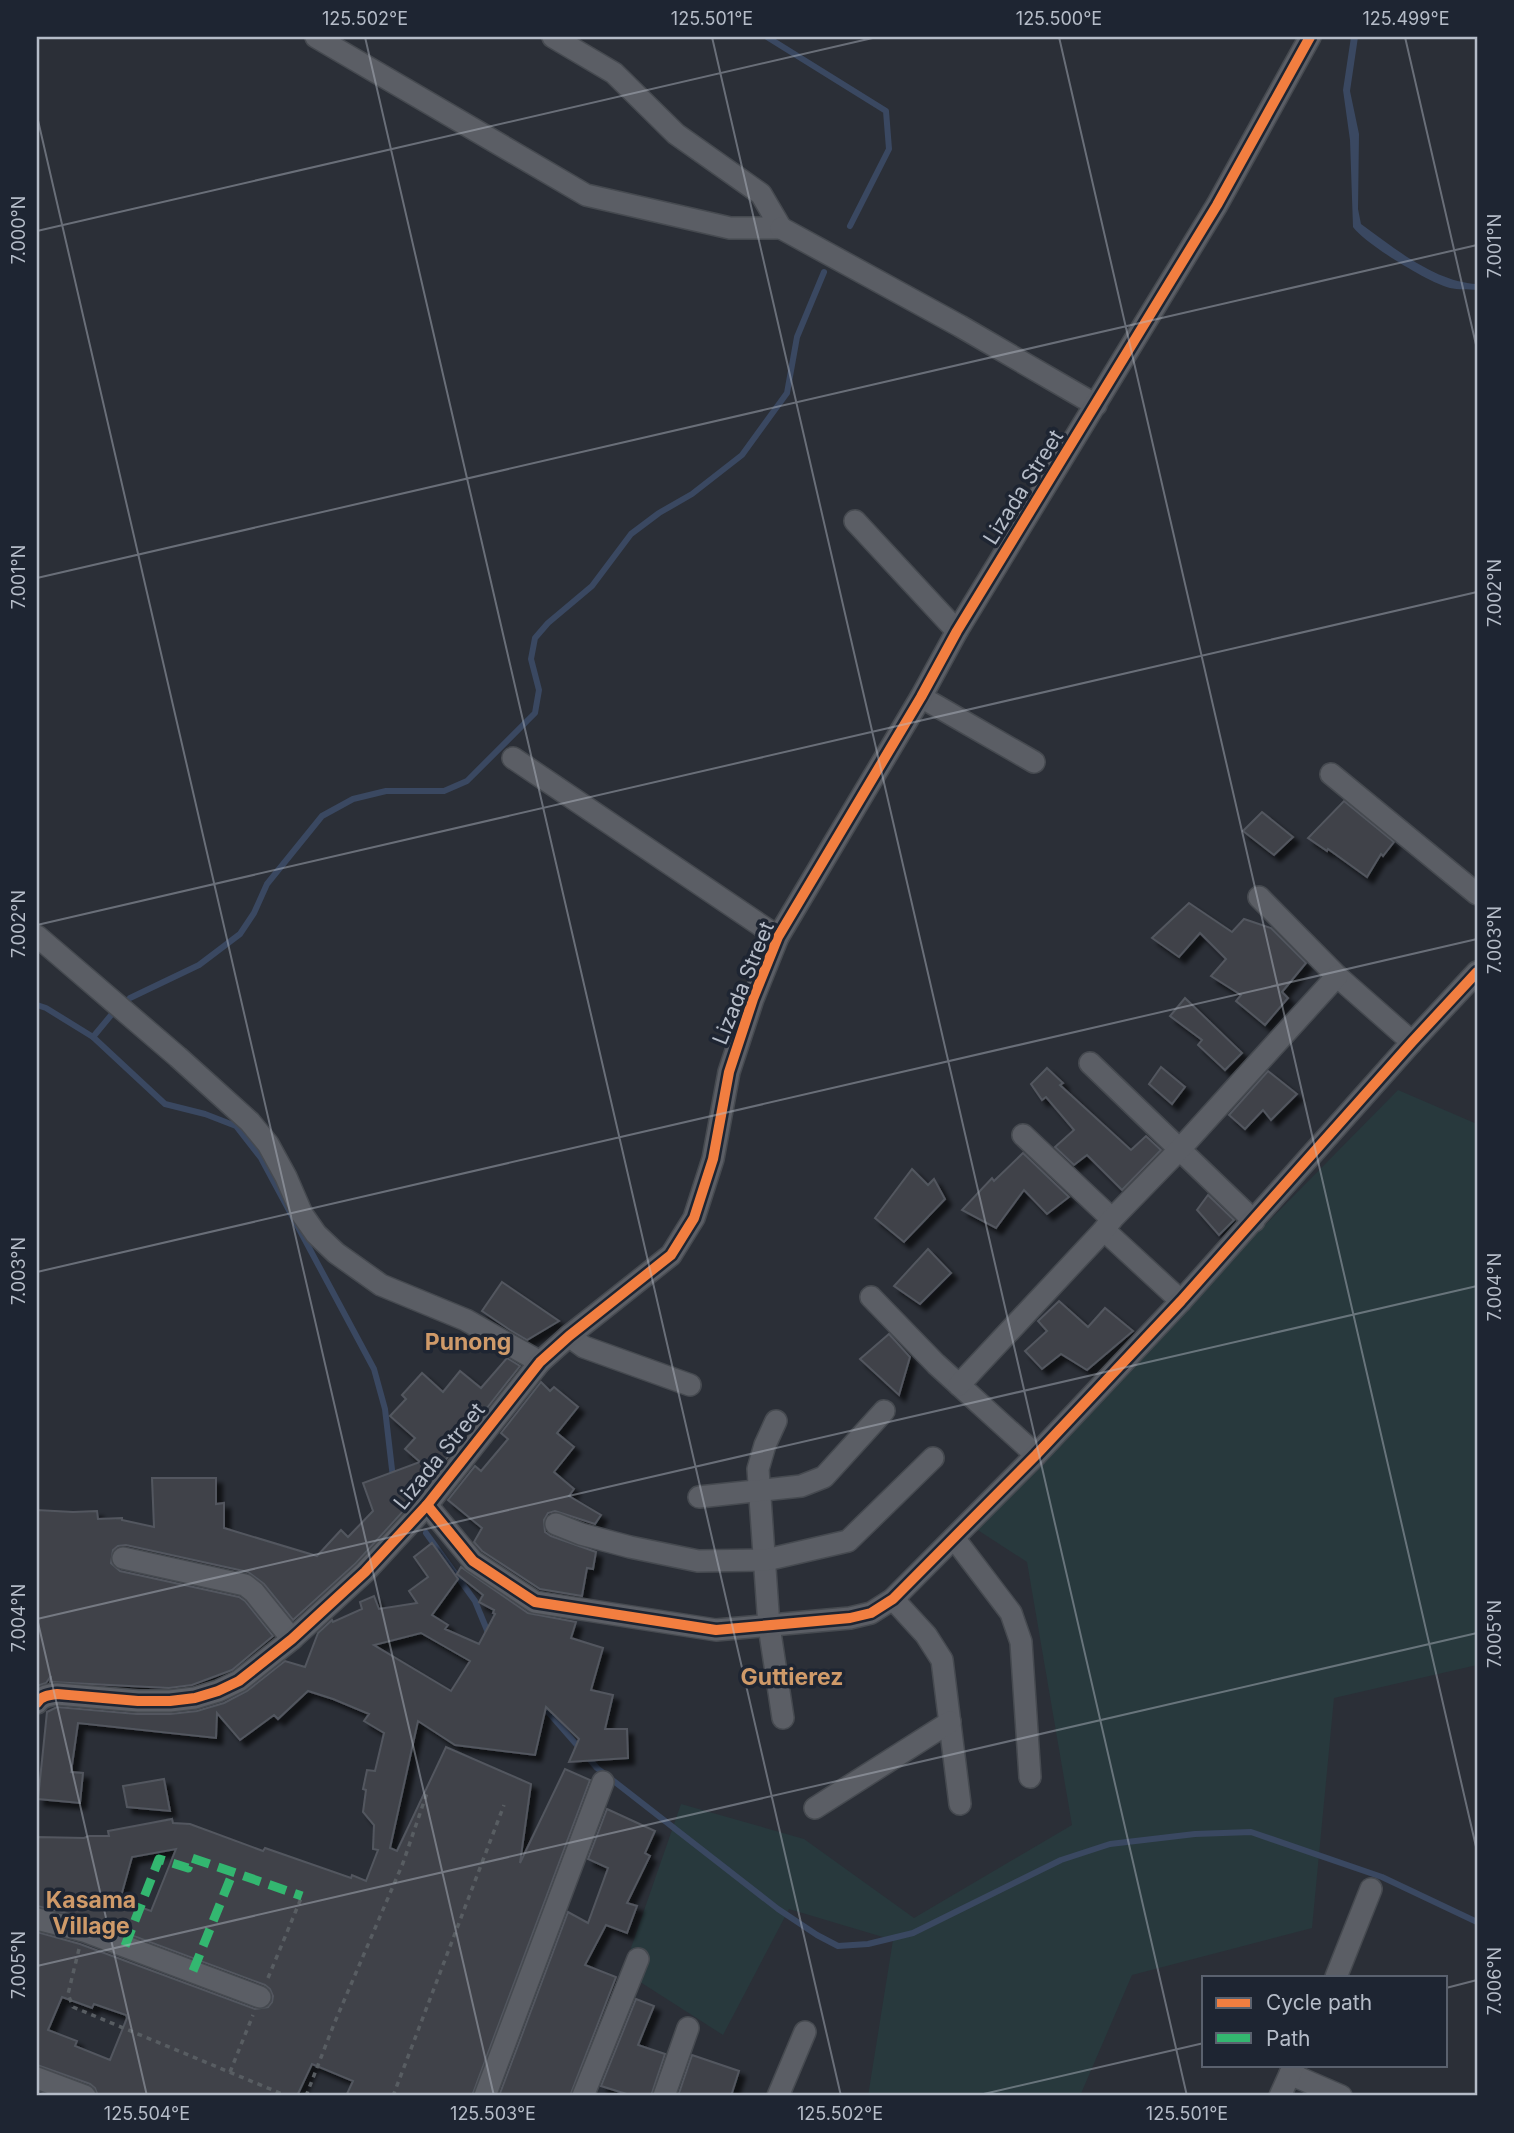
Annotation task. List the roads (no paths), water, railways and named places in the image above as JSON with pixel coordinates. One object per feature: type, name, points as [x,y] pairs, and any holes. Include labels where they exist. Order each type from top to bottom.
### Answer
[{"type":"street","points":[[316,37],[586,195],[730,228],[781,228],[960,326],[1096,405]]},
{"type":"street","points":[[553,37],[614,73],[677,135],[761,194],[781,228]]},
{"type":"street","name":"Lizada Street","points":[[37,1703],[48,1695],[57,1694],[138,1701],[195,1698],[239,1681],[292,1639],[365,1572],[427,1505],[540,1362],[671,1255],[694,1218],[713,1159],[729,1072],[753,999],[778,937],[921,697],[957,631],[1217,205],[1308,38]]},
{"type":"street","points":[[855,521],[957,631]]},
{"type":"street","points":[[921,697],[1034,762]]},
{"type":"street","points":[[513,758],[778,937]]},
{"type":"street","points":[[1331,774],[1477,894]]},
{"type":"street","points":[[1259,897],[1337,976],[1412,1042]]},
{"type":"street","points":[[37,936],[250,1122],[268,1144],[302,1214],[316,1234],[335,1253],[381,1285],[466,1320],[540,1362]]},
{"type":"street","points":[[427,1505],[473,1562],[535,1602],[716,1630],[850,1618],[871,1612],[893,1599],[1037,1455],[1254,1221],[1477,972]]},
{"type":"street","points":[[959,1385],[1180,1149],[1337,976]]},
{"type":"street","points":[[1090,1063],[1254,1221]]},
{"type":"street","points":[[1023,1135],[1181,1301]]},
{"type":"street","points":[[872,1297],[959,1385],[1037,1455]]},
{"type":"street","points":[[569,1336],[584,1347],[690,1385]]},
{"type":"street","points":[[699,1497],[801,1486],[824,1478],[884,1411]]},
{"type":"street","points":[[776,1421],[758,1469],[769,1626],[783,1718]]},
{"type":"street","points":[[556,1524],[581,1534],[630,1547],[698,1561],[766,1559],[848,1541],[933,1458]]},
{"type":"street","points":[[954,1538],[1011,1613],[1021,1642],[1030,1777]]},
{"type":"street","points":[[123,1558],[245,1585],[254,1592],[292,1639]]},
{"type":"street","points":[[893,1599],[926,1635],[942,1660],[960,1804]]},
{"type":"street","points":[[815,1808],[950,1722]]},
{"type":"street","points":[[485,2096],[603,1782]]},
{"type":"street","points":[[1336,1976],[1371,1889]]},
{"type":"street","points":[[37,1919],[84,1931],[260,1997]]},
{"type":"street","points":[[583,2096],[638,1959]]},
{"type":"street","points":[[664,2096],[688,2028]]},
{"type":"street","points":[[778,2096],[805,2032]]},
{"type":"street","points":[[1280,2096],[1292,2069],[1341,2096]]},
{"type":"street","points":[[37,2078],[85,2096]]},
{"type":"water","points":[[1351,37],[1358,37],[1350,91],[1359,134],[1358,209],[1361,224],[1416,262],[1446,277],[1477,284],[1477,290],[1450,288],[1428,279],[1383,252],[1353,227],[1350,140],[1343,90]]},
{"type":"waterway","points":[[767,37],[886,111],[889,149],[850,226]]},
{"type":"waterway","points":[[130,998],[199,965],[240,934],[254,913],[267,884],[322,816],[353,799],[386,791],[444,791],[467,781],[535,713],[539,690],[531,659],[535,638],[548,623],[592,586],[631,534],[659,513],[692,494],[742,455],[787,393],[797,337],[824,272]]},
{"type":"waterway","points":[[37,1005],[93,1037],[165,1104],[205,1114],[236,1126],[261,1158],[374,1369],[385,1409],[393,1478]]},
{"type":"waterway","points":[[93,1037],[112,1014]]},
{"type":"waterway","points":[[426,1533],[475,1601],[489,1635]]},
{"type":"waterway","points":[[542,1705],[597,1768],[778,1909],[838,1946],[868,1944],[913,1933],[1061,1860],[1110,1844],[1195,1834],[1251,1832],[1382,1877],[1477,1922]]},
{"type":"district","name":"Punong","points":[[468,1342]]},
{"type":"district","name":"Guttierez","points":[[792,1677]]},
{"type":"district","name":"Kasama Village","points":[[91,1913]]}]
